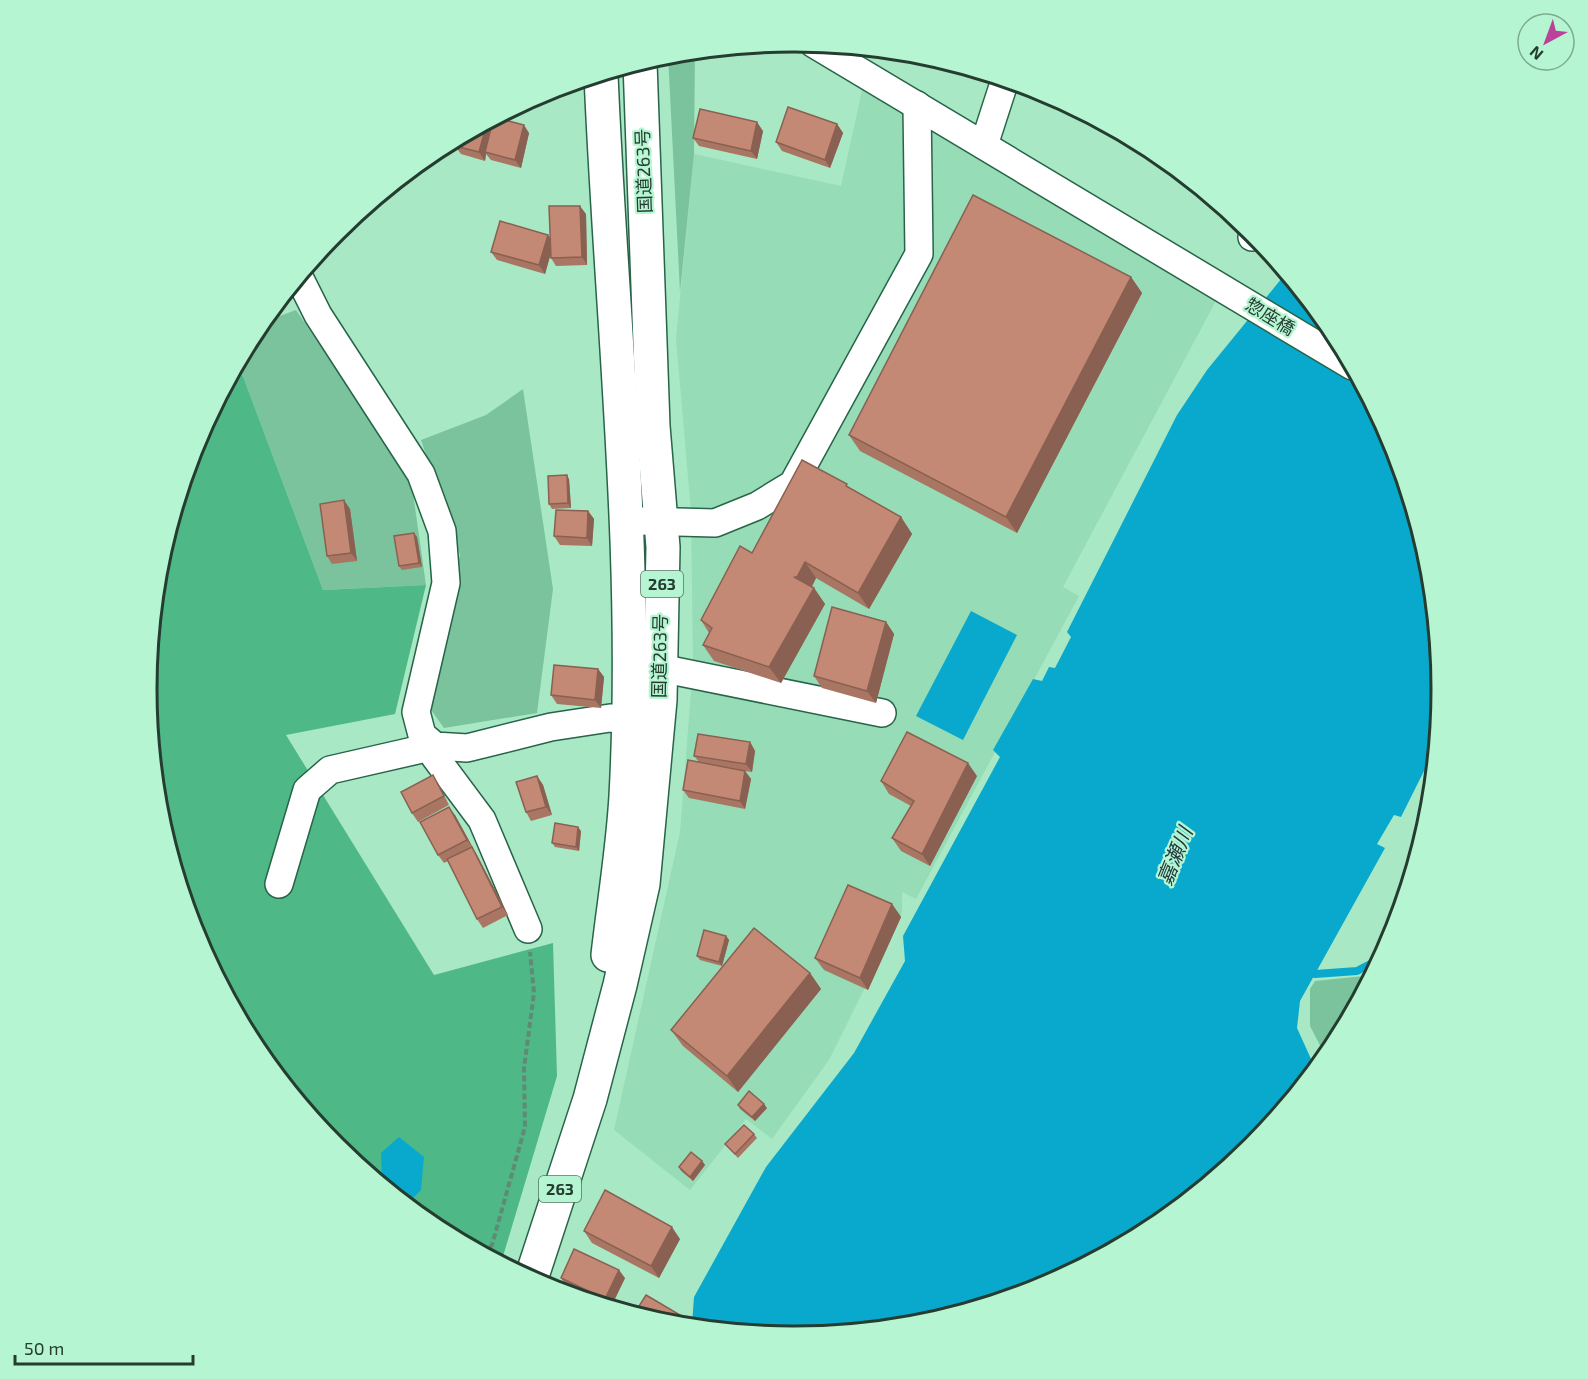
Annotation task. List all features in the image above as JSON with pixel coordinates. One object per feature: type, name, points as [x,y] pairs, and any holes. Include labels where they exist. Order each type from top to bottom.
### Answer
[{"type":"highway","name":"国道263号","points":[[534,1271],[590,1099],[620,985],[643,884],[660,700],[663,547],[653,426],[640,72]]},
{"type":"highway","name":"国道263号","points":[[590,1099],[626,798],[628,720],[627,520],[620,364],[605,160],[602,82]]},
{"type":"street","name":"惣座橋","points":[[830,54],[1337,357]]},
{"type":"street","points":[[984,145],[1003,87]]},
{"type":"street","points":[[627,520],[715,523],[758,506],[793,484],[919,254],[917,105]]},
{"type":"street","points":[[303,285],[318,315],[422,474],[442,531],[446,583],[416,712],[422,735],[435,746],[435,757],[482,820],[528,929]]},
{"type":"street","points":[[660,668],[882,713]]},
{"type":"street","points":[[279,884],[307,790],[330,770],[435,746],[467,748],[551,727],[610,718],[628,720]]},
{"type":"path","points":[[489,1248],[492,1245],[525,1127],[524,1068],[534,993],[528,929]]},
{"type":"shaded area","points":[[695,61],[694,154],[680,292],[669,65]]},
{"type":"shaded area","points":[[863,86],[1217,299],[1063,587],[1079,596],[916,899],[902,892],[902,913],[829,1060],[772,1139],[746,1119],[690,1190],[614,1130],[680,832],[693,666],[691,511],[676,339],[694,154],[841,186]]},
{"type":"shaded area","points":[[296,310],[411,479],[426,585],[323,590],[241,372],[278,317]]},
{"type":"shaded area","points":[[241,372],[323,590],[426,585],[395,714],[286,735],[434,975],[553,943],[557,1076],[503,1256],[440,1219],[406,1195],[344,1140],[315,1110],[264,1043],[242,1008],[205,933],[179,854],[162,773],[158,731],[158,648],[169,565],[191,485],[205,446]]},
{"type":"shaded area","points":[[523,389],[553,589],[537,713],[444,728],[426,703],[460,555],[421,440],[486,415]]},
{"type":"shaded area","points":[[1362,976],[1346,1008],[1321,1047],[1310,1026],[1310,989],[1315,981]]},
{"type":"water","name":"嘉瀬川","points":[[1281,279],[1324,336],[1346,371],[1383,446],[1409,525],[1426,606],[1431,690],[1427,766],[1401,817],[1394,815],[1377,844],[1385,848],[1300,1001],[1297,1028],[1311,1060],[1273,1110],[1244,1140],[1182,1195],[1112,1241],[1038,1278],[959,1305],[877,1321],[794,1326],[752,1325],[692,1318],[694,1297],[766,1167],[854,1053],[905,961],[903,936],[1000,757],[993,750],[1033,679],[1042,681],[1049,667],[1055,668],[1071,637],[1067,632],[1177,415],[1207,370]]},
{"type":"water","points":[[971,611],[1017,635],[963,740],[916,716]]},
{"type":"water","points":[[399,1137],[424,1157],[421,1190],[412,1199],[382,1174],[381,1153]]},
{"type":"building","points":[[788,107],[837,124],[825,160],[776,142]]},
{"type":"building","points":[[700,109],[757,122],[751,151],[693,138]]},
{"type":"building","points":[[507,121],[524,125],[515,160],[485,152],[491,130]]},
{"type":"building","points":[[484,133],[479,152],[460,147]]},
{"type":"building","points":[[973,195],[1131,277],[1006,517],[849,435]]},
{"type":"building","points":[[549,206],[580,206],[582,257],[551,258]]},
{"type":"building","points":[[500,221],[548,235],[539,265],[491,252]]},
{"type":"building","points":[[802,460],[901,517],[858,593],[805,562],[797,577],[794,577],[814,588],[769,667],[703,645],[712,628],[701,620],[740,546],[752,553]]},
{"type":"building","points":[[567,475],[568,503],[549,504],[548,476]]},
{"type":"building","points":[[344,500],[351,553],[327,556],[320,504]]},
{"type":"building","points":[[556,510],[588,511],[587,538],[554,536]]},
{"type":"building","points":[[414,533],[419,563],[399,566],[394,536]]},
{"type":"building","points":[[832,607],[886,622],[867,691],[814,676]]},
{"type":"building","points":[[554,665],[598,669],[595,700],[551,695]]},
{"type":"building","points":[[907,732],[968,763],[922,854],[892,838],[914,801],[881,781]]},
{"type":"building","points":[[698,734],[750,742],[746,764],[694,756]]},
{"type":"building","points":[[688,760],[745,771],[740,801],[683,790]]},
{"type":"building","points":[[433,775],[444,796],[412,813],[401,792]]},
{"type":"building","points":[[537,776],[546,807],[526,812],[516,782]]},
{"type":"building","points":[[449,807],[467,840],[438,855],[420,822]]},
{"type":"building","points":[[555,823],[578,827],[576,847],[552,843]]},
{"type":"building","points":[[472,847],[502,907],[477,919],[447,859]]},
{"type":"building","points":[[848,885],[892,904],[860,978],[815,958]]},
{"type":"building","points":[[754,928],[810,973],[727,1076],[671,1030]]},
{"type":"building","points":[[704,930],[726,936],[719,962],[697,956]]},
{"type":"building","points":[[749,1091],[764,1104],[752,1117],[738,1105]]},
{"type":"building","points":[[744,1125],[754,1134],[735,1154],[725,1144]]},
{"type":"building","points":[[691,1152],[702,1161],[690,1177],[679,1167]]},
{"type":"building","points":[[605,1190],[672,1227],[651,1266],[584,1231]]},
{"type":"building","points":[[574,1249],[619,1270],[606,1298],[561,1278]]},
{"type":"building","points":[[646,1295],[680,1315],[670,1314],[638,1307]]},
{"type":"waterway","points":[[1315,974],[1357,971],[1368,965]]}]
